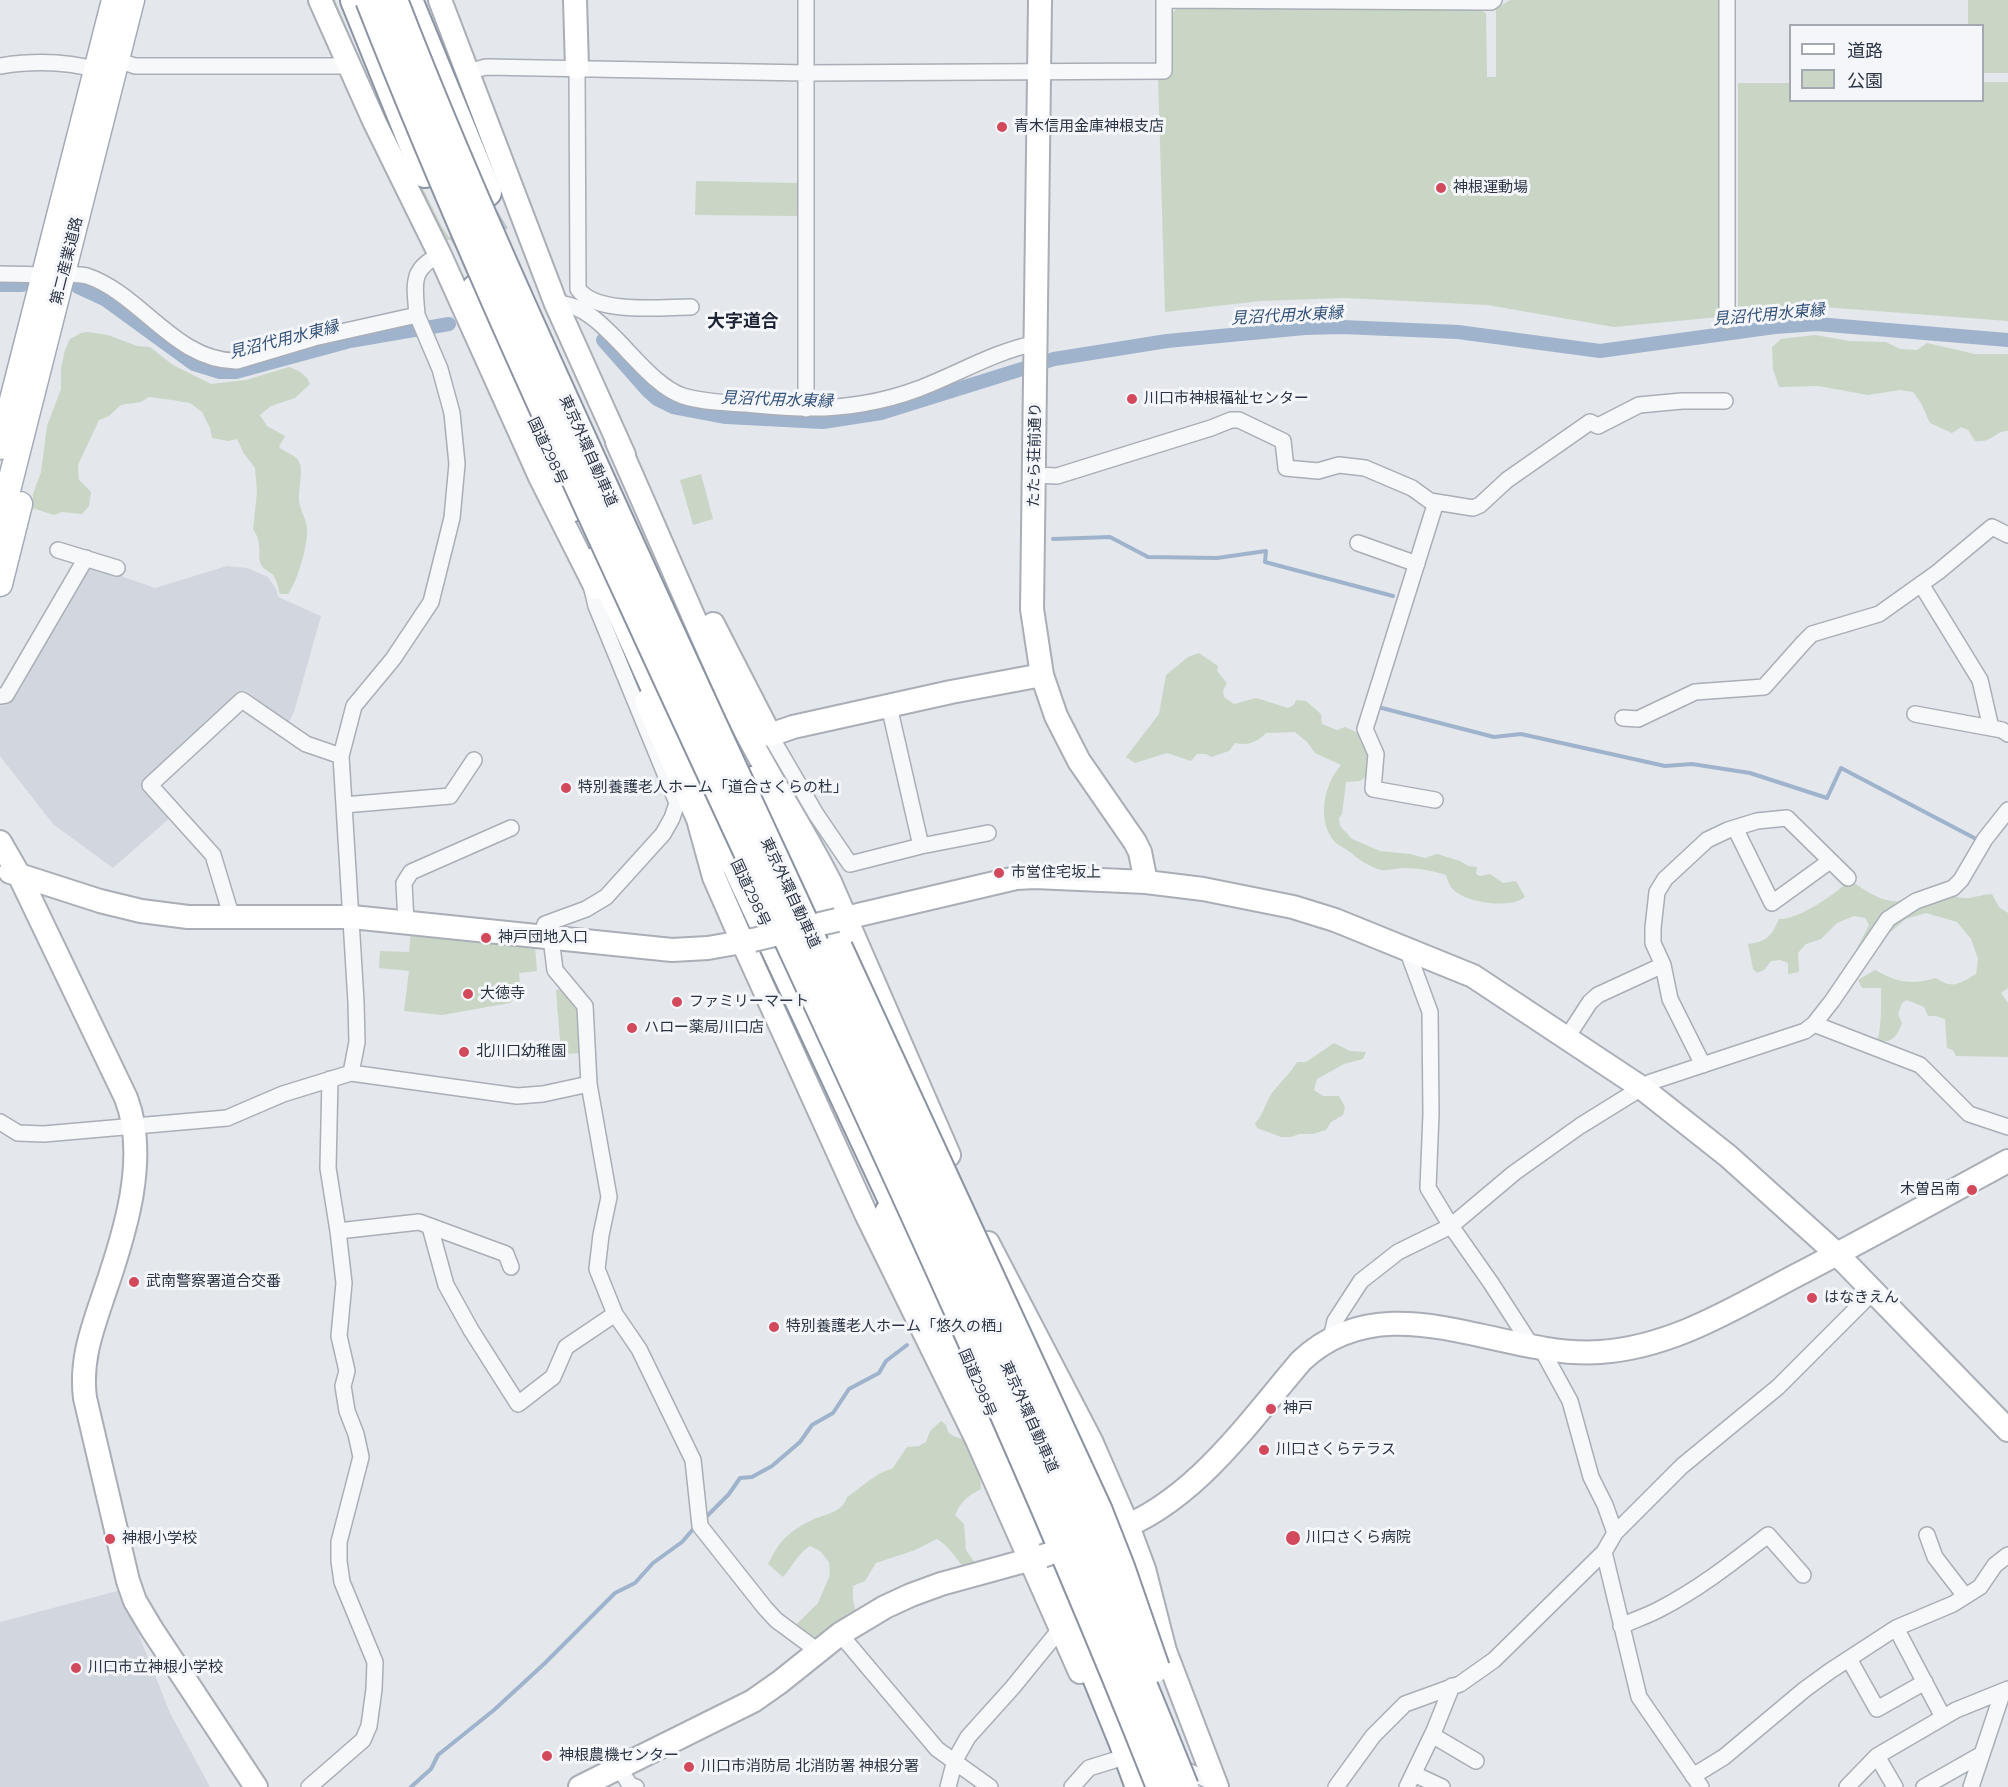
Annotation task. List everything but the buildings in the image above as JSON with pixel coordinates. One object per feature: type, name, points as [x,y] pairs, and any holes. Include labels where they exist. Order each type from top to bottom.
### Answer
[{"type":"highway","points":[[346,0],[358,31],[400,113]]},
{"type":"highway","name":"国道298号","points":[[355,0],[400,113],[514,378],[688,800],[971,1367],[1140,1787]]},
{"type":"highway","name":"東京外環自動車道","points":[[370,0],[528,374],[1020,1452],[1118,1681],[1159,1787]]},
{"type":"highway","name":"東京外環自動車道","points":[[393,0],[470,188],[549,366],[1042,1445],[1101,1583],[1199,1784]]},
{"type":"highway","points":[[408,0],[483,184],[561,361],[1009,1343],[1199,1784]]},
{"type":"highway","points":[[414,0],[446,92]]},
{"type":"highway","points":[[751,779],[838,948],[1098,1511],[1199,1784]]},
{"type":"highway","points":[[688,800],[772,962],[1053,1554],[1118,1681]]},
{"type":"main road","name":"第二産業道路","points":[[107,65],[114,0]]},
{"type":"main road","name":"第二産業道路","points":[[0,447],[18,372],[54,274],[107,65],[132,0]]},
{"type":"main road","name":"第二産業道路","points":[[0,522],[45,348],[54,274]]},
{"type":"main road","points":[[0,584],[24,487],[41,404],[45,348]]},
{"type":"main road","points":[[0,408],[18,372]]},
{"type":"street","points":[[320,0],[349,66],[447,251],[540,477],[586,564],[698,819],[714,877],[748,942],[866,1214],[1037,1557],[1044,1591],[1118,1759],[1128,1787]]},
{"type":"street","points":[[440,0],[467,72],[513,212],[740,719],[772,781],[813,849],[842,919],[986,1238],[1091,1441],[1128,1526],[1144,1569],[1199,1784]]},
{"type":"street","points":[[575,0],[579,289],[583,295],[618,308],[691,307]]},
{"type":"street","points":[[806,0],[806,408]]},
{"type":"street","name":"たたら荘前通り","points":[[1040,0],[1037,356],[1032,590],[1036,639],[1042,675],[1056,716],[1079,762],[1135,842],[1140,852],[1146,882]]},
{"type":"street","points":[[467,72],[486,67],[806,73],[1164,71],[1164,0],[1494,0]]},
{"type":"street","points":[[1727,0],[1727,321]]},
{"type":"street","points":[[0,66],[25,63],[135,66],[349,66]]},
{"type":"street","points":[[351,1073],[357,1042],[352,917],[341,756],[354,706],[393,659],[431,603],[452,518],[457,464],[452,413],[440,369],[417,315],[416,279],[420,267],[427,260],[447,251]]},
{"type":"street","points":[[0,274],[54,274],[88,277],[109,287],[187,345],[204,355],[224,361],[251,358],[314,338],[417,315]]},
{"type":"street","points":[[556,304],[573,306],[585,312],[608,331],[663,386],[683,396],[723,403],[806,408],[829,407],[875,400],[916,389],[1018,346],[1037,356]]},
{"type":"street","points":[[1034,475],[1057,476],[1231,420],[1239,420],[1283,441],[1286,468],[1318,471],[1339,465],[1365,468],[1412,488],[1430,501],[1473,508],[1480,505],[1507,480],[1590,422],[1598,426],[1639,405],[1682,401],[1725,401]]},
{"type":"street","points":[[617,442],[665,531],[766,737],[850,864],[921,846],[988,833]]},
{"type":"street","points":[[1435,800],[1373,789],[1376,754],[1365,729],[1436,502]]},
{"type":"street","points":[[1623,718],[1638,718],[1695,692],[1764,687],[1812,634],[1879,614],[1921,584],[1992,527],[2008,535]]},
{"type":"street","points":[[1358,543],[1417,564]]},
{"type":"street","points":[[58,550],[117,568]]},
{"type":"street","points":[[0,696],[6,695],[86,558]]},
{"type":"street","points":[[586,564],[596,606],[688,800],[672,818],[663,834],[606,897],[586,909],[544,924],[558,977],[585,1006],[589,1084],[609,1197],[597,1269],[615,1314],[639,1349],[693,1460],[700,1526],[776,1620],[818,1651]]},
{"type":"street","points":[[1921,584],[1980,680],[1991,728]]},
{"type":"street","points":[[766,737],[794,727],[1042,675]]},
{"type":"street","points":[[232,918],[213,855],[150,785],[242,700],[306,744],[341,756]]},
{"type":"street","points":[[889,706],[921,846]]},
{"type":"street","points":[[1915,714],[2002,730],[2008,734]]},
{"type":"street","points":[[344,805],[450,796],[474,760]]},
{"type":"street","points":[[1331,1338],[1335,1321],[1362,1281],[1398,1252],[1451,1226],[1514,1173],[1580,1126],[1651,1083],[1805,1031],[1814,1024],[1888,919],[1916,901],[1953,888],[1985,839],[2008,810]]},
{"type":"street","points":[[1703,1065],[1670,999],[1663,965],[1653,943],[1653,918],[1657,892],[1665,879],[1707,840],[1757,821],[1787,818],[1848,878]]},
{"type":"street","points":[[406,922],[404,884],[411,872],[511,828]]},
{"type":"street","points":[[1735,828],[1772,903],[1830,861]]},
{"type":"street","points":[[0,842],[9,871],[126,1098],[134,1127],[134,1162],[126,1223],[85,1353],[84,1369],[85,1398],[128,1581],[135,1601],[183,1679],[256,1787]]},
{"type":"street","points":[[9,871],[100,901],[141,911],[188,917],[352,917],[672,950],[748,942],[1016,878],[1146,882],[1203,889],[1293,907],[1406,947],[1473,976],[1642,1088],[1728,1156],[1837,1254],[2008,1430]]},
{"type":"street","points":[[1406,947],[1430,1012],[1431,1114],[1428,1188],[1451,1226],[1536,1346],[1570,1401],[1591,1477],[1605,1505],[1615,1533]]},
{"type":"street","points":[[1566,1039],[1590,1002],[1598,995],[1663,965]]},
{"type":"street","points":[[1814,1024],[1920,1065],[1969,1114],[2008,1127]]},
{"type":"street","points":[[0,1122],[18,1133],[44,1134],[227,1118],[283,1094],[351,1073],[517,1096],[543,1094],[589,1084]]},
{"type":"street","points":[[309,1787],[363,1740],[369,1726],[375,1662],[342,1582],[339,1561],[339,1542],[361,1457],[356,1434],[347,1411],[343,1386],[347,1371],[339,1336],[344,1283],[328,1168],[330,1079]]},
{"type":"street","points":[[580,1787],[753,1701],[863,1618],[911,1595],[1037,1557],[1128,1526],[1159,1508],[1196,1480],[1301,1361],[1315,1347],[1331,1338],[1367,1326],[1415,1324],[1450,1328],[1573,1353],[1602,1352],[1663,1340],[1714,1319],[2008,1161]]},
{"type":"street","points":[[338,1231],[419,1221],[506,1254],[511,1267]]},
{"type":"street","points":[[430,1227],[446,1285],[471,1330],[518,1404],[553,1377],[566,1347],[615,1314]]},
{"type":"street","points":[[1336,1787],[1373,1736],[1405,1704],[1460,1684],[1494,1660],[1604,1552],[1615,1533],[1682,1466],[1778,1388],[1874,1291]]},
{"type":"street","points":[[1621,1626],[1659,1610],[1686,1595],[1714,1577],[1768,1535],[1803,1575]]},
{"type":"street","points":[[1927,1535],[1935,1557],[1965,1596]]},
{"type":"street","points":[[1604,1552],[1639,1697],[1697,1782],[1804,1690],[1896,1629],[1953,1604],[1980,1587],[1995,1565],[2008,1555]]},
{"type":"street","points":[[948,1787],[955,1760],[968,1737],[1013,1688],[1061,1628]]},
{"type":"street","points":[[1896,1629],[1943,1717]]},
{"type":"street","points":[[840,1634],[938,1749],[990,1787]]},
{"type":"street","points":[[1849,1659],[1876,1709],[1925,1682]]},
{"type":"street","points":[[1442,1787],[1410,1780],[1452,1686]]},
{"type":"street","points":[[1847,1787],[1877,1756],[1943,1717],[2005,1690]]},
{"type":"street","points":[[1971,1787],[2005,1690]]},
{"type":"street","points":[[1432,1735],[1476,1761]]},
{"type":"street","points":[[1925,1787],[1982,1754]]},
{"type":"street","points":[[1877,1756],[1895,1787]]},
{"type":"street","points":[[1072,1787],[1089,1768],[1118,1759]]},
{"type":"street","points":[[620,1768],[630,1785],[636,1787]]},
{"type":"shaded area","points":[[86,564],[155,588],[227,566],[247,568],[268,577],[278,597],[321,616],[294,712],[288,723],[246,691],[241,691],[146,784],[172,816],[113,868],[53,824],[0,756],[0,703],[10,699]]},
{"type":"shaded area","name":"川口市立神根小学校","points":[[121,1590],[170,1713],[210,1787],[0,1787],[0,1622]]},
{"type":"green space","points":[[326,0],[335,0],[368,78],[442,227],[451,240],[443,240]]},
{"type":"green space","name":"神根運動場","points":[[1510,0],[1723,0],[1719,317],[1614,327],[1487,305],[1344,298],[1260,301],[1165,312],[1158,76],[1170,76],[1170,16],[1178,7],[1478,9],[1486,13],[1487,77],[1496,77],[1496,9]]},
{"type":"green space","points":[[1968,0],[2008,0],[2008,73],[1984,73],[1984,24],[1968,24]]},
{"type":"green space","points":[[1984,82],[2008,82],[2008,321],[1810,306],[1738,312],[1738,83],[1789,83],[1789,102],[1984,102]]},
{"type":"green space","points":[[696,181],[798,183],[799,216],[695,215]]},
{"type":"green space","points":[[88,332],[108,335],[137,346],[150,347],[173,365],[211,384],[246,380],[289,367],[299,371],[307,378],[310,384],[295,398],[271,406],[260,415],[267,426],[285,436],[279,447],[297,458],[301,468],[299,501],[307,535],[299,571],[288,594],[280,594],[274,577],[260,563],[258,540],[253,529],[257,492],[255,468],[237,439],[228,441],[212,438],[202,412],[190,403],[149,397],[141,402],[121,405],[109,416],[99,420],[78,465],[79,480],[91,492],[89,506],[82,514],[62,512],[54,515],[32,508],[33,494],[41,472],[47,426],[61,389],[61,368],[65,350],[70,339]]},
{"type":"green space","points":[[1815,335],[1849,341],[1886,342],[1900,349],[1917,350],[1927,343],[1975,354],[2008,354],[2008,431],[1981,441],[1975,441],[1968,430],[1961,427],[1952,433],[1930,423],[1913,392],[1900,390],[1868,395],[1818,386],[1779,387],[1773,369],[1772,347],[1781,339]]},
{"type":"green space","points":[[701,474],[713,519],[693,525],[680,480]]},
{"type":"green space","points":[[1199,653],[1218,666],[1217,671],[1227,683],[1223,690],[1224,697],[1234,704],[1256,698],[1288,708],[1294,705],[1296,700],[1306,701],[1321,714],[1322,724],[1337,730],[1345,727],[1360,734],[1369,752],[1367,776],[1360,781],[1346,782],[1342,814],[1339,818],[1340,826],[1352,839],[1380,851],[1425,858],[1437,854],[1460,861],[1468,866],[1477,867],[1476,874],[1480,876],[1490,874],[1503,883],[1516,881],[1525,897],[1518,901],[1501,904],[1480,902],[1454,890],[1446,875],[1415,869],[1378,869],[1338,845],[1329,833],[1326,824],[1324,803],[1330,782],[1341,765],[1315,753],[1295,732],[1266,733],[1252,743],[1235,743],[1229,751],[1211,757],[1206,754],[1197,754],[1191,761],[1167,753],[1135,763],[1126,757],[1159,714],[1166,675],[1188,657]]},
{"type":"green space","points":[[1850,880],[1877,897],[1896,901],[1949,896],[1969,898],[1992,894],[1999,907],[2008,913],[2008,988],[2001,993],[2008,1003],[2008,1057],[1956,1056],[1953,1050],[1947,1048],[1945,1019],[1928,1016],[1924,1007],[1907,1000],[1902,1003],[1898,1014],[1902,1023],[1899,1031],[1890,1040],[1877,1041],[1881,988],[1862,988],[1858,980],[1875,970],[1891,978],[1905,981],[1919,982],[1936,978],[1947,984],[1956,984],[1976,974],[1978,959],[1971,939],[1957,922],[1926,913],[1906,919],[1858,955],[1856,950],[1869,925],[1865,918],[1854,916],[1837,923],[1821,939],[1806,944],[1798,953],[1799,972],[1788,974],[1788,963],[1780,960],[1771,961],[1764,970],[1757,973],[1753,969],[1748,944],[1764,940],[1774,930],[1779,919],[1806,911]]},
{"type":"green space","points":[[411,930],[535,945],[537,971],[519,973],[521,993],[510,1003],[442,1015],[404,1011],[409,971],[379,968],[380,951],[409,952]]},
{"type":"green space","points":[[561,989],[581,1016],[584,1053],[561,1054],[556,990]]},
{"type":"green space","points":[[1334,1043],[1350,1051],[1366,1052],[1363,1059],[1344,1064],[1317,1079],[1314,1090],[1323,1096],[1339,1096],[1345,1107],[1343,1115],[1331,1122],[1326,1130],[1313,1134],[1281,1137],[1257,1128],[1255,1123],[1270,1097],[1297,1062],[1306,1062]]},
{"type":"green space","points":[[941,1421],[946,1425],[948,1432],[962,1439],[977,1457],[981,1489],[965,1499],[955,1515],[964,1524],[966,1550],[975,1563],[968,1571],[937,1539],[915,1550],[876,1563],[865,1581],[853,1586],[856,1613],[818,1646],[795,1626],[818,1603],[830,1575],[829,1562],[820,1551],[810,1546],[798,1556],[783,1577],[768,1564],[781,1543],[792,1532],[838,1509],[847,1497],[875,1477],[892,1469],[907,1447],[919,1446],[926,1442],[930,1431]]},
{"type":"waterway","name":"見沼代用水東縁","points":[[0,285],[22,285]]},
{"type":"waterway","name":"見沼代用水東縁","points":[[78,287],[106,300],[194,364],[220,372],[236,372],[350,341],[449,324]]},
{"type":"waterway","name":"見沼代用水東縁","points":[[603,340],[648,391],[657,399],[673,407],[726,417],[823,422],[881,413],[1054,359],[1167,341],[1305,328],[1342,327],[1458,332],[1600,351],[1775,327],[1817,324],[2008,340]]},
{"type":"waterway","points":[[1053,539],[1110,537],[1148,557],[1217,558],[1266,551],[1265,562],[1393,596]]},
{"type":"waterway","points":[[1378,707],[1494,737],[1521,734],[1665,766],[1692,764],[1750,773],[1827,798],[1841,768],[1980,841]]},
{"type":"waterway","points":[[703,1520],[729,1494],[740,1478],[752,1477],[772,1466],[800,1442],[812,1425],[833,1413],[849,1389],[879,1373],[886,1361],[907,1345]]},
{"type":"waterway","points":[[411,1787],[431,1769],[438,1755],[494,1710],[615,1593],[635,1583],[653,1563],[682,1542],[695,1527]]},
{"type":"tunnel","points":[[455,247],[507,216]]},
{"type":"place","name":"青木信用金庫神根支店","points":[[1002,127]]},
{"type":"place","name":"神根運動場","points":[[1441,188]]},
{"type":"place","name":"川口市神根福祉センター","points":[[1132,399]]},
{"type":"place","name":"特別養護老人ホーム「道合さくらの杜」","points":[[566,788]]},
{"type":"place","name":"市営住宅坂上","points":[[999,873]]},
{"type":"place","name":"神戸団地入口","points":[[486,938]]},
{"type":"place","name":"大徳寺","points":[[468,994]]},
{"type":"place","name":"ファミリーマート","points":[[677,1002]]},
{"type":"place","name":"ハロー薬局川口店","points":[[632,1028]]},
{"type":"place","name":"北川口幼稚園","points":[[464,1052]]},
{"type":"place","name":"木曽呂南","points":[[1972,1190]]},
{"type":"place","name":"武南警察署道合交番","points":[[134,1282]]},
{"type":"place","name":"はなきえん","points":[[1812,1298]]},
{"type":"place","name":"特別養護老人ホーム「悠久の栖」","points":[[774,1327]]},
{"type":"place","name":"神戸","points":[[1271,1409]]},
{"type":"place","name":"川口さくらテラス","points":[[1264,1450]]},
{"type":"place","name":"川口さくら病院","points":[[1293,1538]]},
{"type":"place","name":"神根小学校","points":[[110,1539]]},
{"type":"place","name":"川口市立神根小学校","points":[[76,1668]]},
{"type":"place","name":"神根農機センター","points":[[547,1756]]},
{"type":"place","name":"川口市消防局 北消防署 神根分署","points":[[689,1767]]},
{"type":"district","name":"大字道合","points":[[743,322]]}]
